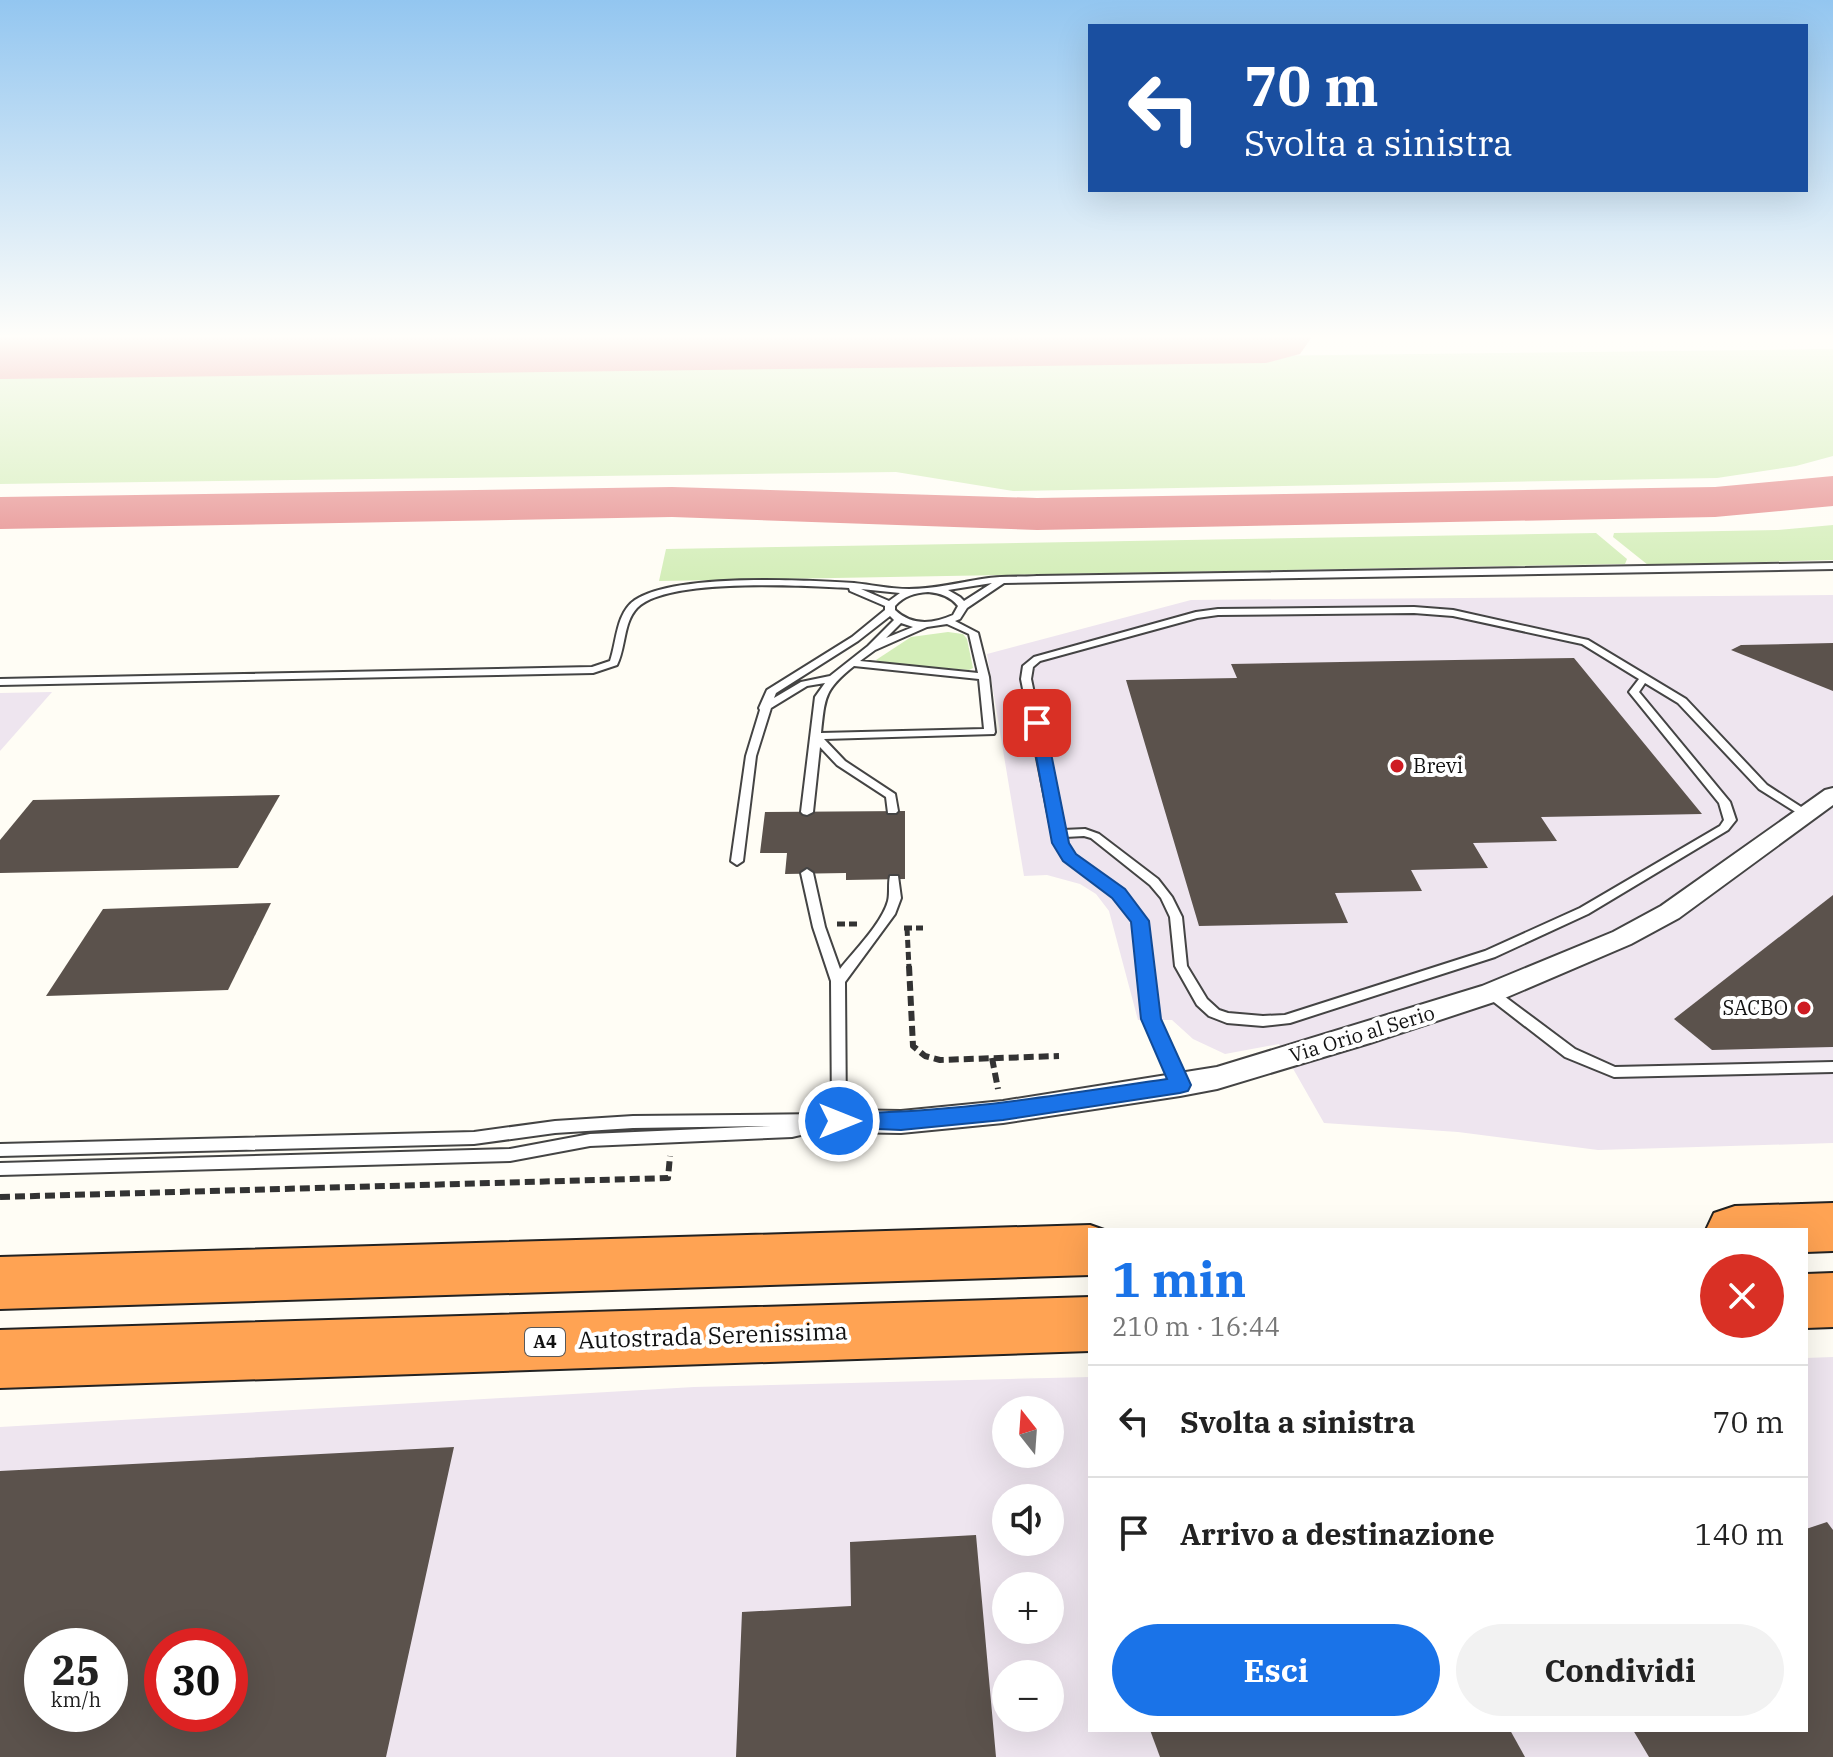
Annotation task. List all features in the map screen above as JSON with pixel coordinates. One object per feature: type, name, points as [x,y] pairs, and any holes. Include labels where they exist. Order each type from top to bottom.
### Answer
[{"type":"highway","points":[[1800,1228],[1833,1227]]},
{"type":"highway","points":[[0,1283],[1088,1250]]},
{"type":"highway","points":[[1808,1301],[1833,1300]]},
{"type":"highway","name":"Autostrada Serenissima","points":[[0,1359],[1088,1324]]},
{"type":"street","name":"Via Orio al Serio","points":[[839,1121],[901,1122],[989,1113],[1180,1085],[1217,1078],[1360,1036],[1491,993],[1622,938],[1670,912],[1833,795]]},
{"type":"lane","points":[[737,861],[751,756],[771,692],[843,647],[901,595],[911,592],[1003,581],[1833,566]]},
{"type":"lane","points":[[871,648],[925,625],[948,621],[962,612],[963,606],[1003,581]]},
{"type":"lane","points":[[0,682],[593,670],[614,663],[623,621],[638,602],[664,590],[686,586],[802,584],[879,586],[911,592]]},
{"type":"lane","points":[[846,586],[890,608],[900,619],[925,625]]},
{"type":"lane","points":[[934,590],[954,596],[963,606]]},
{"type":"lane","points":[[1180,1085],[1151,1019],[1140,921],[1118,894],[1069,857],[1057,834],[1026,679],[1028,666],[1055,652],[1196,615],[1414,610],[1453,613],[1585,642],[1682,701],[1763,787],[1806,814]]},
{"type":"lane","points":[[807,812],[820,697],[833,678],[871,648],[900,619]]},
{"type":"lane","points":[[815,736],[990,732],[984,677],[973,633],[948,621]]},
{"type":"lane","points":[[852,663],[984,677]]},
{"type":"lane","points":[[764,708],[804,684],[833,678]]},
{"type":"lane","points":[[1057,834],[1085,832],[1095,836],[1154,882],[1176,917],[1181,966],[1202,1002],[1214,1013],[1244,1021],[1285,1020],[1490,954],[1584,911],[1724,828],[1730,820],[1724,802],[1634,692],[1644,678]]},
{"type":"lane","points":[[815,736],[841,763],[891,796],[892,811]]},
{"type":"lane","points":[[807,873],[819,927],[838,981],[839,1121]]},
{"type":"lane","points":[[838,981],[889,914],[895,898],[894,879]]},
{"type":"lane","points":[[1491,993],[1570,1053],[1614,1072],[1833,1067]]},
{"type":"lane","points":[[0,1150],[474,1138],[555,1127],[633,1122],[798,1118],[839,1121]]},
{"type":"lane","points":[[0,1169],[510,1155],[590,1140],[792,1131],[839,1121]]},
{"type":"path","points":[[834,924],[860,924]]},
{"type":"path","points":[[897,927],[923,928]]},
{"type":"path","points":[[907,928],[913,1046],[925,1056],[940,1060],[1059,1056]]},
{"type":"path","points":[[992,1058],[998,1090]]},
{"type":"path","points":[[0,1197],[668,1178],[670,1152]]},
{"type":"shaded area","points":[[1833,595],[1833,1143],[1598,1150],[1458,1132],[1324,1123],[1279,1044],[1225,1054],[1193,1039],[1172,1020],[1138,1020],[1109,911],[1096,894],[1080,884],[1047,875],[1024,876],[987,654],[1191,600]]},
{"type":"shaded area","points":[[52,692],[0,751],[0,693]]},
{"type":"shaded area","points":[[1833,1357],[1833,1757],[0,1757],[0,1427],[694,1387],[1088,1377],[1088,1732],[1808,1732],[1808,1358]]},
{"type":"green space","points":[[0,416],[1833,416],[1833,456],[1796,466],[1717,478],[1013,491],[896,472],[0,484]]},
{"type":"green space","points":[[1833,525],[1833,560],[1648,565],[1613,537],[1614,533],[1778,530]]},
{"type":"green space","points":[[1596,533],[1627,559],[1625,564],[659,581],[666,549]]},
{"type":"green space","points":[[948,632],[963,634],[967,639],[973,668],[881,663],[876,660],[911,637]]},
{"type":"building","points":[[1833,643],[1833,691],[1731,650],[1741,645]]},
{"type":"building","points":[[1574,658],[1702,814],[1541,817],[1557,841],[1473,843],[1488,868],[1411,870],[1422,891],[1335,893],[1348,923],[1199,926],[1126,680],[1237,678],[1231,664]]},
{"type":"building","points":[[280,795],[238,868],[0,873],[0,840],[33,800]]},
{"type":"building","points":[[905,811],[905,879],[846,880],[846,873],[785,874],[787,853],[760,853],[765,812]]},
{"type":"building","points":[[1833,895],[1833,1047],[1712,1050],[1674,1019]]},
{"type":"building","points":[[271,903],[228,990],[46,996],[103,909]]},
{"type":"building","points":[[454,1447],[386,1757],[0,1757],[0,1471]]},
{"type":"building","points":[[1827,1522],[1833,1530],[1833,1757],[1649,1757],[1634,1732],[1808,1732],[1808,1528]]},
{"type":"building","points":[[976,1535],[996,1757],[736,1757],[742,1612],[851,1606],[850,1542]]},
{"type":"building","points":[[1151,1732],[1511,1732],[1525,1757],[1160,1757]]},
{"type":"taxiway","points":[[0,513],[672,502],[1037,514],[1715,502],[1833,491]]},
{"type":"place","name":"Brevi","points":[[1397,766]]},
{"type":"place","name":"SACBO","points":[[1804,1008]]},
{"type":"route","points":[[839,1121],[901,1122],[1003,1112],[1180,1085],[1151,1019],[1140,921],[1130,905],[1079,866],[1060,843],[1037,723]]}]
